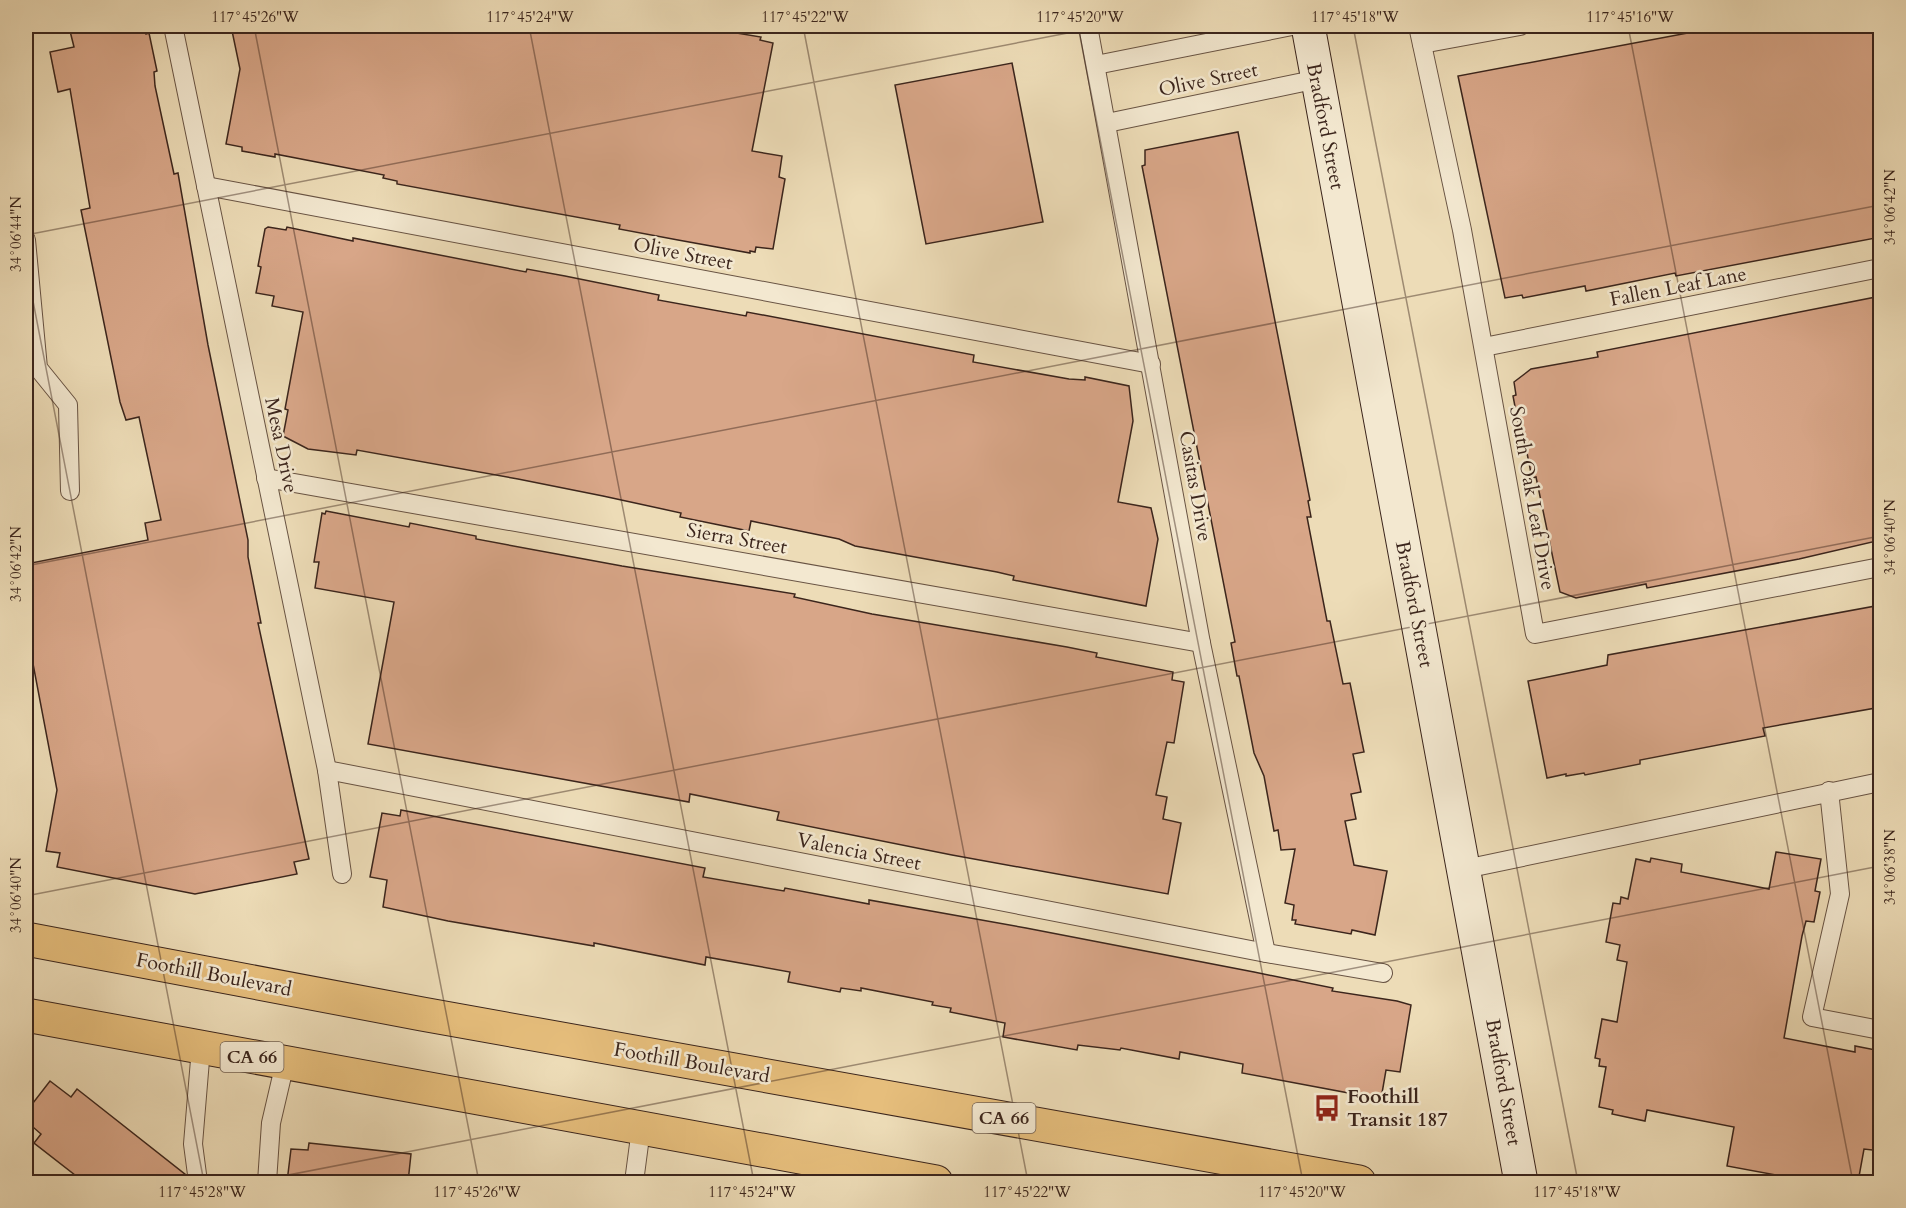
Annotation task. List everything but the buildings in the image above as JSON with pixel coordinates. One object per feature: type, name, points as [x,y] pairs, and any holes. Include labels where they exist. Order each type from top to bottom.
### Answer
[{"type":"main road","name":"Foothill Boulevard","points":[[26,939],[422,1014],[1359,1182]]},
{"type":"main road","name":"CA 66","points":[[26,1015],[936,1182]]},
{"type":"street","name":"Bradford Street","points":[[1308,26],[1521,1182]]},
{"type":"lane","name":"Mesa Drive","points":[[173,26],[327,770],[342,874]]},
{"type":"lane","name":"Casitas Drive","points":[[1088,26],[1201,643],[1266,953]]},
{"type":"lane","name":"Olive Street","points":[[1096,65],[1292,26]]},
{"type":"lane","name":"South Oak Leaf Drive","points":[[1418,26],[1462,230],[1535,634],[1881,567]]},
{"type":"lane","points":[[1422,44],[1520,26]]},
{"type":"lane","name":"Olive Street","points":[[1107,123],[1318,79]]},
{"type":"lane","name":"Olive Street","points":[[206,186],[1151,364]]},
{"type":"lane","points":[[26,240],[39,368],[68,405],[70,491]]},
{"type":"lane","name":"Fallen Leaf Lane","points":[[1484,347],[1881,268]]},
{"type":"lane","name":"Sierra Street","points":[[266,478],[1201,643]]},
{"type":"lane","name":"Valencia Street","points":[[327,770],[1266,953],[1383,973]]},
{"type":"lane","points":[[1465,869],[1829,791],[1881,782]]},
{"type":"lane","points":[[1829,791],[1840,894],[1812,1017],[1881,1030]]},
{"type":"lane","points":[[198,1182],[193,1144],[201,1048]]},
{"type":"lane","points":[[267,1182],[271,1123],[285,1063]]},
{"type":"lane","points":[[633,1182],[641,1129]]},
{"type":"place","name":"Foothill Transit 187","points":[[1327,1108]]}]
